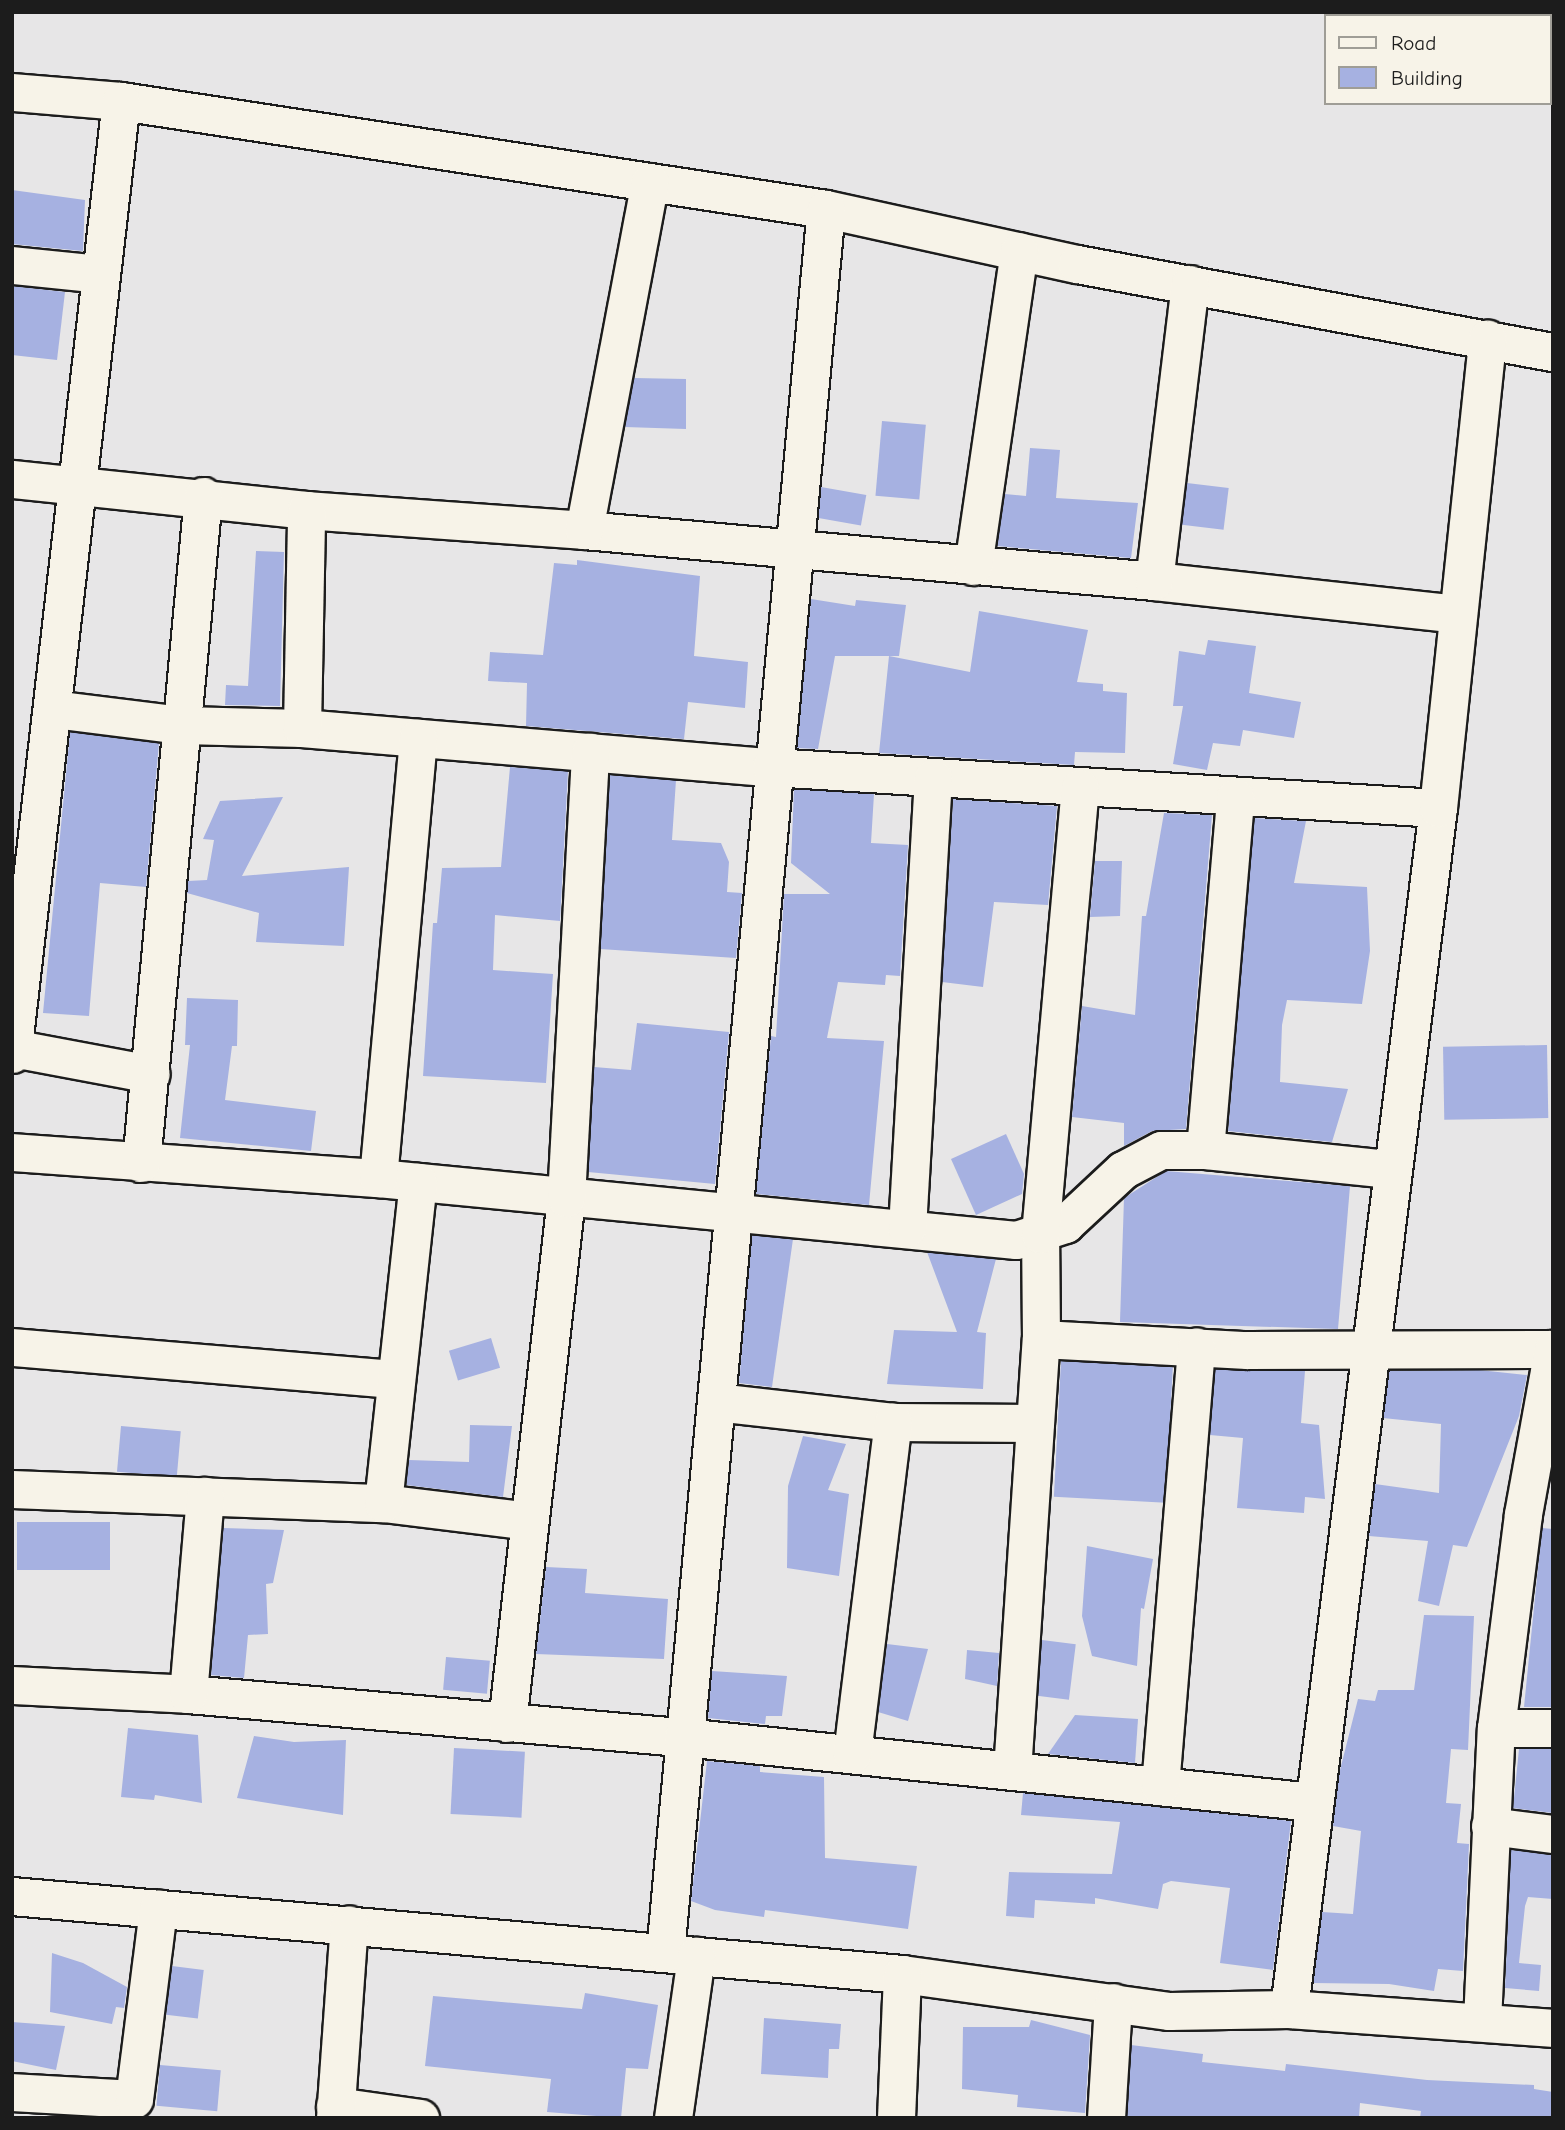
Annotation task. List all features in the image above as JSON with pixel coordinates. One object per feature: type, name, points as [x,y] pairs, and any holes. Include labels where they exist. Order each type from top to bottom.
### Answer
[{"type":"street","points":[[12,92],[121,101],[825,209],[1019,251],[1553,352]]},
{"type":"street","points":[[12,1054],[121,101]]},
{"type":"street","points":[[584,530],[650,182]]},
{"type":"street","points":[[673,2118],[681,1954],[683,1737],[734,1209],[771,767],[796,549],[825,209]]},
{"type":"street","points":[[973,566],[1019,251]]},
{"type":"street","points":[[12,265],[101,274]]},
{"type":"street","points":[[1154,581],[1190,284]]},
{"type":"street","points":[[1289,2009],[1372,1349],[1390,1169],[1438,808],[1487,340]]},
{"type":"street","points":[[12,480],[203,496],[306,510],[584,530],[1154,581],[1457,614]]},
{"type":"street","points":[[141,1163],[203,496]]},
{"type":"street","points":[[302,728],[306,510]]},
{"type":"street","points":[[53,709],[182,725],[302,728],[771,767],[1438,808]]},
{"type":"street","points":[[378,1178],[418,738]]},
{"type":"street","points":[[507,1723],[566,1198],[590,752]]},
{"type":"street","points":[[907,1228],[933,778]]},
{"type":"street","points":[[1012,1771],[1041,1339],[1040,1234],[1080,788]]},
{"type":"street","points":[[1205,1150],[1235,797]]},
{"type":"street","points":[[13,1048],[151,1074]]},
{"type":"street","points":[[12,1152],[378,1178],[566,1198],[734,1209],[1016,1240],[1040,1234],[1082,1212],[1143,1156],[1181,1148],[1390,1169]]},
{"type":"street","points":[[383,1503],[418,1182]]},
{"type":"street","points":[[1041,1339],[1196,1346],[1553,1349],[1538,1515],[1496,1728],[1482,2021]]},
{"type":"street","points":[[1160,1786],[1196,1346]]},
{"type":"street","points":[[12,1347],[396,1379]]},
{"type":"street","points":[[716,1402],[893,1422],[1035,1423]]},
{"type":"street","points":[[852,1754],[893,1422]]},
{"type":"street","points":[[12,1489],[383,1503],[529,1521]]},
{"type":"street","points":[[188,1693],[205,1496]]},
{"type":"street","points":[[12,1685],[188,1693],[683,1737],[1314,1802]]},
{"type":"street","points":[[1496,1728],[1553,1728]]},
{"type":"street","points":[[1490,1826],[1553,1834]]},
{"type":"street","points":[[12,1896],[902,1975],[1169,2011],[1289,2009],[1553,2028]]},
{"type":"street","points":[[27,2101],[134,2109],[158,1909]]},
{"type":"street","points":[[349,1925],[335,2112],[420,2118]]},
{"type":"street","points":[[896,2118],[902,1975]]},
{"type":"street","points":[[1106,2118],[1113,2003]]},
{"type":"building","points":[[12,190],[85,200],[83,251],[12,244]]},
{"type":"building","points":[[12,286],[65,292],[57,360],[12,355]]},
{"type":"building","points":[[634,378],[686,379],[686,429],[625,427]]},
{"type":"building","points":[[882,421],[926,425],[919,500],[875,496]]},
{"type":"building","points":[[1030,448],[1060,450],[1056,498],[1138,503],[1131,558],[997,546],[1005,494],[1026,496]]},
{"type":"building","points":[[1187,483],[1229,488],[1224,530],[1182,525]]},
{"type":"building","points":[[821,487],[866,495],[861,526],[816,518]]},
{"type":"building","points":[[256,551],[284,552],[280,706],[225,705],[226,685],[248,686]]},
{"type":"building","points":[[577,560],[700,576],[694,656],[748,662],[745,708],[688,702],[684,739],[526,726],[527,683],[488,681],[490,652],[543,655],[554,563],[577,565]]},
{"type":"building","points":[[811,599],[855,606],[856,600],[906,605],[899,656],[835,656],[818,749],[797,748]]},
{"type":"building","points":[[979,611],[1088,630],[1077,682],[1103,684],[1103,691],[1127,693],[1125,753],[1075,752],[1074,765],[879,753],[889,656],[970,672]]},
{"type":"building","points":[[1208,640],[1256,646],[1249,693],[1301,702],[1294,738],[1243,730],[1240,746],[1213,743],[1207,770],[1173,764],[1183,706],[1173,706],[1179,651],[1205,655]]},
{"type":"building","points":[[70,732],[159,743],[146,887],[100,883],[89,1016],[43,1013]]},
{"type":"building","points":[[510,767],[568,771],[560,921],[495,915],[493,970],[553,974],[546,1083],[423,1076],[433,923],[437,923],[442,868],[501,867]]},
{"type":"building","points":[[610,775],[676,780],[672,840],[721,843],[729,862],[727,892],[742,893],[736,958],[600,949]]},
{"type":"building","points":[[794,789],[874,794],[871,843],[908,845],[900,976],[886,975],[885,985],[838,982],[827,1038],[884,1041],[869,1205],[756,1194],[771,1036],[776,1037],[784,894],[830,894],[791,863]]},
{"type":"building","points":[[283,797],[242,876],[349,867],[344,946],[256,942],[259,913],[187,893],[188,881],[207,880],[214,840],[203,839],[220,801]]},
{"type":"building","points":[[953,799],[1057,806],[1048,905],[994,902],[983,987],[942,982]]},
{"type":"building","points":[[1164,813],[1212,815],[1186,1129],[1152,1131],[1124,1146],[1124,1123],[1072,1117],[1082,1006],[1135,1015],[1142,916],[1146,916]]},
{"type":"building","points":[[1254,818],[1306,821],[1294,883],[1367,887],[1370,951],[1362,1004],[1287,1000],[1282,1025],[1280,1082],[1348,1089],[1332,1142],[1228,1131]]},
{"type":"building","points":[[1095,861],[1122,861],[1120,916],[1090,917]]},
{"type":"building","points":[[187,998],[238,1000],[237,1046],[232,1046],[225,1100],[316,1111],[311,1151],[180,1138],[190,1045],[185,1045]]},
{"type":"building","points":[[637,1023],[729,1032],[715,1184],[588,1172],[594,1067],[631,1070]]},
{"type":"building","points":[[1547,1045],[1548,1118],[1444,1120],[1443,1047]]},
{"type":"building","points":[[1006,1134],[1024,1174],[1022,1194],[976,1215],[951,1159]]},
{"type":"building","points":[[1166,1171],[1350,1186],[1338,1329],[1120,1322],[1124,1198]]},
{"type":"building","points":[[752,1235],[793,1239],[772,1387],[739,1383]]},
{"type":"building","points":[[927,1252],[996,1259],[977,1332],[986,1333],[983,1389],[887,1384],[894,1330],[957,1332]]},
{"type":"building","points":[[491,1338],[500,1368],[458,1381],[449,1351]]},
{"type":"building","points":[[1061,1361],[1173,1367],[1166,1503],[1054,1497]]},
{"type":"building","points":[[1215,1369],[1305,1371],[1301,1423],[1319,1425],[1325,1499],[1305,1497],[1304,1513],[1237,1508],[1243,1438],[1210,1435]]},
{"type":"building","points":[[1479,1370],[1527,1375],[1519,1416],[1467,1547],[1453,1545],[1439,1606],[1418,1601],[1428,1541],[1369,1536],[1375,1484],[1439,1493],[1441,1424],[1383,1418],[1389,1371]]},
{"type":"building","points":[[470,1425],[512,1426],[503,1497],[406,1485],[409,1460],[469,1462]]},
{"type":"building","points":[[121,1426],[181,1431],[177,1477],[117,1472]]},
{"type":"building","points":[[803,1436],[846,1444],[828,1490],[849,1494],[839,1576],[787,1568],[788,1486]]},
{"type":"building","points":[[17,1522],[110,1522],[110,1570],[17,1570]]},
{"type":"building","points":[[223,1528],[284,1530],[273,1583],[266,1584],[268,1634],[248,1635],[244,1678],[211,1675]]},
{"type":"building","points":[[1542,1528],[1553,1529],[1553,1707],[1524,1707]]},
{"type":"building","points":[[1087,1546],[1153,1559],[1144,1609],[1141,1608],[1137,1666],[1092,1656],[1082,1616]]},
{"type":"building","points":[[546,1567],[587,1569],[585,1593],[668,1599],[664,1659],[536,1654]]},
{"type":"building","points":[[1424,1615],[1474,1616],[1468,1750],[1451,1749],[1446,1803],[1461,1804],[1457,1843],[1469,1844],[1463,1971],[1438,1969],[1434,1991],[1389,1984],[1313,1983],[1322,1912],[1353,1914],[1361,1831],[1333,1826],[1339,1774],[1358,1699],[1375,1701],[1378,1690],[1414,1690]]},
{"type":"building","points":[[1042,1640],[1076,1644],[1069,1700],[1035,1696]]},
{"type":"building","points":[[887,1644],[928,1649],[908,1721],[878,1712]]},
{"type":"building","points":[[967,1650],[999,1653],[997,1686],[965,1679]]},
{"type":"building","points":[[446,1657],[490,1661],[487,1694],[443,1690]]},
{"type":"building","points":[[712,1671],[787,1676],[782,1716],[766,1716],[765,1724],[708,1718]]},
{"type":"building","points":[[1075,1715],[1138,1719],[1135,1763],[1048,1754]]},
{"type":"building","points":[[128,1728],[198,1735],[202,1803],[155,1795],[154,1800],[121,1797]]},
{"type":"building","points":[[254,1736],[294,1742],[346,1740],[343,1815],[237,1798]]},
{"type":"building","points":[[454,1748],[525,1752],[521,1818],[451,1814]]},
{"type":"building","points":[[1519,1749],[1553,1749],[1553,1813],[1513,1808]]},
{"type":"building","points":[[707,1761],[760,1766],[760,1772],[824,1777],[825,1858],[917,1866],[908,1929],[765,1910],[764,1917],[715,1910],[691,1901]]},
{"type":"building","points":[[1023,1793],[1291,1821],[1273,1970],[1220,1963],[1230,1888],[1171,1881],[1163,1884],[1158,1909],[1095,1898],[1095,1904],[1035,1900],[1034,1918],[1006,1916],[1009,1872],[1112,1874],[1120,1822],[1021,1815]]},
{"type":"building","points":[[1511,1850],[1553,1855],[1553,1899],[1528,1897],[1519,1963],[1541,1965],[1539,1991],[1505,1988]]},
{"type":"building","points":[[52,1953],[83,1963],[127,1987],[124,2008],[116,2007],[112,2024],[50,2012]]},
{"type":"building","points":[[172,1966],[204,1970],[198,2019],[166,2015]]},
{"type":"building","points":[[585,1993],[658,2005],[648,2069],[626,2068],[621,2118],[547,2112],[551,2079],[425,2066],[433,1996],[582,2009]]},
{"type":"building","points":[[764,2018],[841,2024],[839,2049],[829,2049],[828,2078],[761,2074]]},
{"type":"building","points":[[1031,2020],[1090,2035],[1085,2113],[1017,2107],[1018,2095],[962,2089],[963,2027],[1029,2027]]},
{"type":"building","points":[[12,2022],[65,2026],[56,2070],[12,2061]]},
{"type":"building","points":[[1131,2045],[1203,2054],[1202,2062],[1285,2071],[1286,2064],[1427,2080],[1534,2085],[1534,2089],[1553,2092],[1553,2118],[1420,2118],[1421,2111],[1360,2103],[1359,2118],[1127,2116]]},
{"type":"building","points":[[160,2065],[221,2070],[217,2111],[156,2106]]}]
